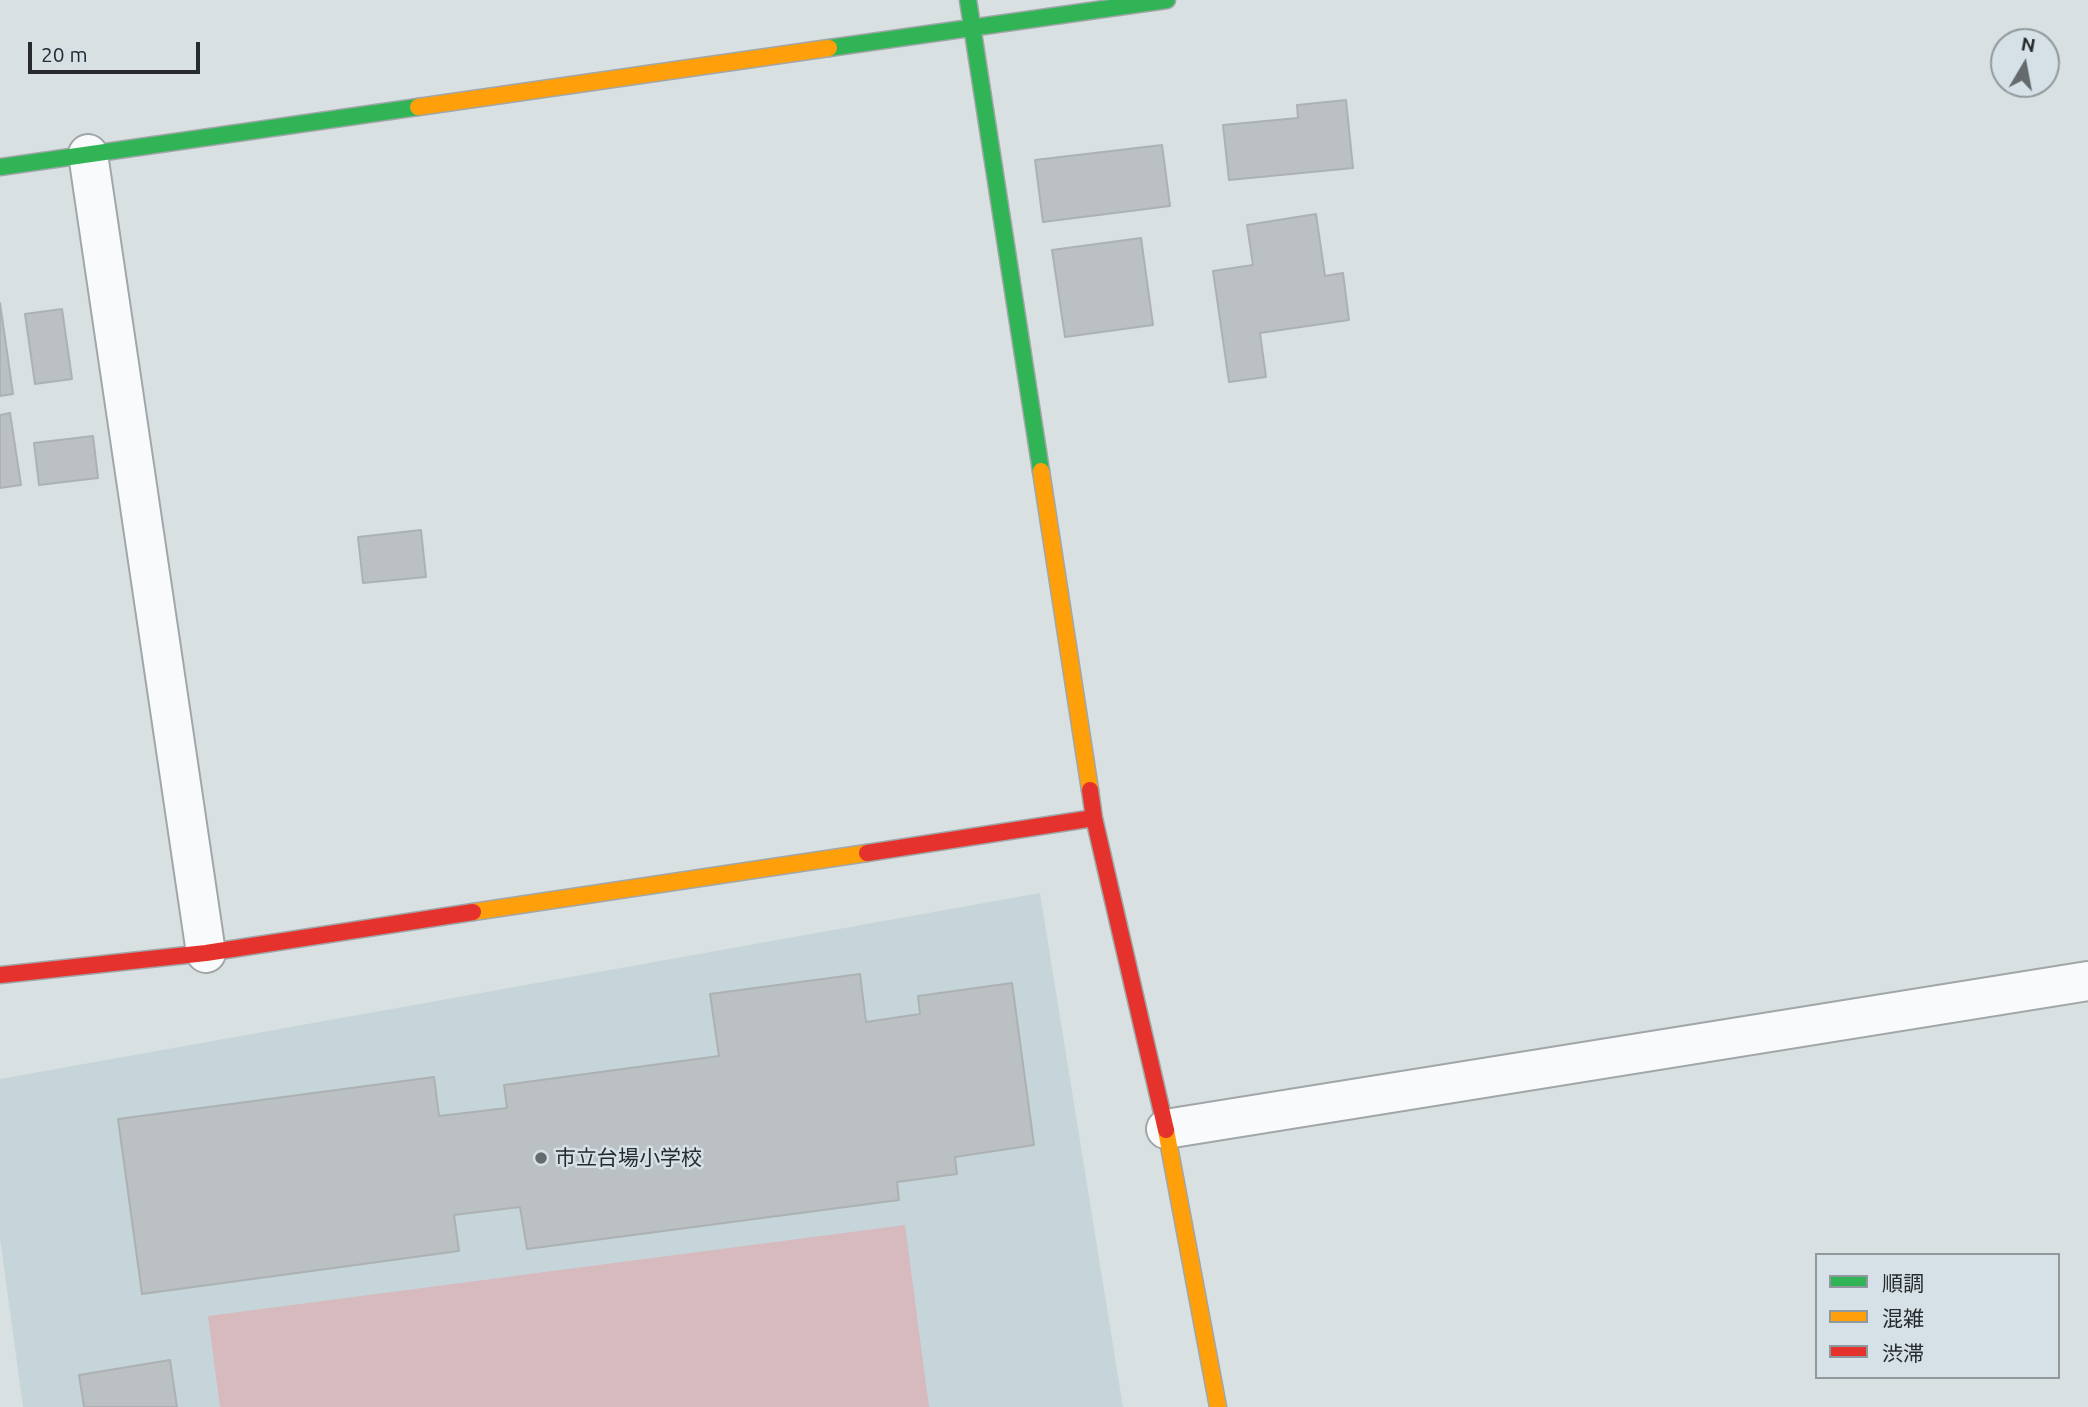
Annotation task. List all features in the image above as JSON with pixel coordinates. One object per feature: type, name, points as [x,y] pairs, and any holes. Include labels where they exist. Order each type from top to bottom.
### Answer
[{"type":"street","points":[[968,0],[1094,818],[1166,1129],[1218,1407]]},
{"type":"street","points":[[0,167],[1167,0]]},
{"type":"street","points":[[88,153],[206,953]]},
{"type":"street","points":[[0,975],[206,953],[1094,818]]},
{"type":"street","points":[[1166,1129],[2088,981]]},
{"type":"shaded area","name":"市立台場小学校","points":[[1040,893],[1123,1407],[23,1407],[0,1238],[0,1079]]},
{"type":"shaded area","points":[[905,1225],[929,1407],[220,1407],[208,1316]]},
{"type":"building","points":[[1346,100],[1353,168],[1229,180],[1223,125],[1298,118],[1297,105]]},
{"type":"building","points":[[1162,145],[1170,206],[1043,222],[1035,160]]},
{"type":"building","points":[[1316,214],[1325,276],[1343,273],[1349,320],[1260,333],[1266,377],[1229,382],[1213,271],[1253,265],[1247,225]]},
{"type":"building","points":[[1141,238],[1153,325],[1065,337],[1052,250]]},
{"type":"building","points":[[0,303],[13,394],[0,396]]},
{"type":"building","points":[[62,309],[72,379],[35,384],[25,314]]},
{"type":"building","points":[[10,413],[21,485],[0,488],[0,415]]},
{"type":"building","points":[[93,436],[98,478],[39,485],[34,443]]},
{"type":"building","points":[[421,530],[426,577],[363,583],[358,537]]},
{"type":"building","points":[[860,974],[866,1022],[920,1014],[918,996],[1012,983],[1034,1145],[955,1157],[957,1174],[897,1182],[899,1200],[527,1249],[520,1207],[454,1215],[459,1251],[142,1294],[118,1119],[434,1077],[439,1116],[507,1108],[504,1085],[719,1056],[710,994]]},
{"type":"building","points":[[170,1360],[177,1407],[84,1407],[79,1375]]},
{"type":"traffic: fast","points":[[968,0],[1041,471]]},
{"type":"traffic: fast","points":[[829,48],[1167,0]]},
{"type":"traffic: fast","points":[[0,167],[418,107]]},
{"type":"traffic: slow","points":[[418,107],[829,48]]},
{"type":"traffic: slow","points":[[1041,471],[1090,790]]},
{"type":"traffic: slow","points":[[473,912],[867,853]]},
{"type":"traffic: slow","points":[[1166,1130],[1218,1407]]},
{"type":"traffic: jam","points":[[1090,790],[1094,818],[1166,1130]]},
{"type":"traffic: jam","points":[[867,853],[1094,818]]},
{"type":"traffic: jam","points":[[0,975],[206,953],[473,912]]},
{"type":"place","name":"市立台場小学校","points":[[541,1158]]}]
